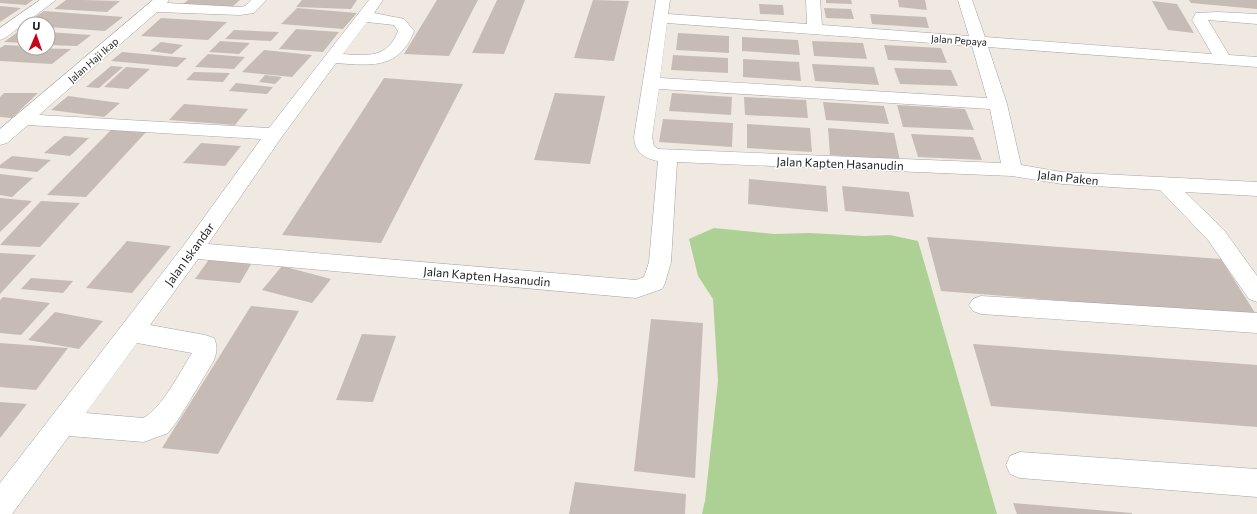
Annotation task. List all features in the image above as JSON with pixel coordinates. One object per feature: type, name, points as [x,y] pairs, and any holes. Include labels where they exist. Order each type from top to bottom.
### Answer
[{"type":"street","points":[[0,36],[49,0]]},
{"type":"street","points":[[158,4],[240,11],[249,10],[259,0]]},
{"type":"street","name":"Jalan Iskandar","points":[[0,506],[192,251],[274,134],[376,0]]},
{"type":"street","name":"Jalan Kapten Hasanudin","points":[[663,0],[643,147],[646,151],[653,154],[668,156],[1012,170]]},
{"type":"street","points":[[813,0],[816,29]]},
{"type":"street","points":[[965,0],[998,104],[1012,170]]},
{"type":"street","name":"Jalan Haji Ikap","points":[[0,139],[158,4]]},
{"type":"street","points":[[1224,60],[1200,20],[1201,16],[1257,19]]},
{"type":"street","points":[[331,58],[364,60],[380,59],[392,53],[400,45],[406,31],[400,22],[381,18],[362,17]]},
{"type":"street","name":"Jalan Pepaya","points":[[661,18],[1257,62]]},
{"type":"street","points":[[651,82],[998,104]]},
{"type":"street","points":[[23,119],[274,134]]},
{"type":"street","name":"Jalan Kapten Hasanudin","points":[[192,251],[636,289],[654,283],[660,262],[668,156]]},
{"type":"street","name":"Jalan Paken","points":[[1012,170],[1062,178],[1257,189]]},
{"type":"street","points":[[1166,184],[1216,235],[1257,293]]},
{"type":"street","points":[[980,305],[1257,323]]},
{"type":"street","points":[[62,423],[144,430],[158,424],[168,412],[204,355],[205,345],[131,332]]},
{"type":"street","points":[[1020,465],[1257,483]]},
{"type":"green space","points":[[714,228],[774,234],[810,233],[865,236],[890,235],[918,241],[997,514],[702,514],[705,501],[718,381],[713,299],[698,276],[689,239]]},
{"type":"building","points":[[0,0],[33,0],[26,5],[0,3]]},
{"type":"building","points":[[66,0],[120,1],[107,12],[54,9]]},
{"type":"building","points":[[188,0],[240,0],[232,7],[183,4]]},
{"type":"building","points":[[302,0],[357,0],[351,9],[296,7]]},
{"type":"building","points":[[437,0],[478,0],[449,56],[404,54]]},
{"type":"building","points":[[497,0],[525,0],[504,54],[472,53]]},
{"type":"building","points":[[593,0],[629,1],[614,61],[574,58]]},
{"type":"building","points":[[826,0],[851,0],[852,4],[826,3]]},
{"type":"building","points":[[898,0],[925,0],[927,10],[899,7]]},
{"type":"building","points":[[1189,0],[1257,0],[1257,9],[1191,3]]},
{"type":"building","points":[[1152,1],[1177,4],[1194,33],[1168,30]]},
{"type":"building","points":[[759,4],[783,5],[784,15],[760,14]]},
{"type":"building","points":[[0,6],[21,8],[0,22]]},
{"type":"building","points":[[297,8],[357,13],[343,29],[281,24]]},
{"type":"building","points":[[824,8],[851,9],[854,19],[826,18]]},
{"type":"building","points":[[44,11],[123,17],[105,31],[56,28],[56,16],[37,16]]},
{"type":"building","points":[[870,14],[926,17],[929,28],[872,24]]},
{"type":"building","points":[[161,18],[227,22],[208,40],[141,36]]},
{"type":"building","points":[[296,29],[339,32],[323,52],[279,49]]},
{"type":"building","points":[[234,30],[279,32],[271,41],[225,39]]},
{"type":"building","points":[[16,33],[16,43],[4,42]]},
{"type":"building","points":[[56,33],[91,35],[77,46],[56,45]]},
{"type":"building","points":[[678,33],[729,36],[729,53],[676,50]]},
{"type":"building","points":[[742,37],[798,40],[800,55],[742,51]]},
{"type":"building","points":[[220,41],[250,43],[239,54],[209,52]]},
{"type":"building","points":[[812,41],[863,43],[867,59],[814,56]]},
{"type":"building","points":[[161,42],[183,45],[172,54],[150,51]]},
{"type":"building","points":[[5,45],[16,46],[16,56],[56,56],[56,49],[71,49],[52,64],[0,61],[0,48]]},
{"type":"building","points":[[884,45],[941,48],[947,63],[888,60]]},
{"type":"building","points":[[264,50],[312,55],[292,77],[242,72]]},
{"type":"building","points":[[122,52],[187,58],[177,67],[111,61]]},
{"type":"building","points":[[208,54],[245,57],[234,69],[195,67]]},
{"type":"building","points":[[673,55],[728,58],[728,73],[671,70]]},
{"type":"building","points":[[743,59],[799,62],[801,81],[743,77]]},
{"type":"building","points":[[812,64],[874,67],[879,85],[815,81]]},
{"type":"building","points":[[111,66],[123,67],[99,88],[86,87]]},
{"type":"building","points":[[126,67],[150,69],[128,89],[104,87]]},
{"type":"building","points":[[894,68],[951,70],[958,86],[900,84]]},
{"type":"building","points":[[194,72],[230,73],[223,82],[186,80]]},
{"type":"building","points":[[265,75],[282,77],[275,84],[259,82]]},
{"type":"building","points":[[384,78],[463,84],[381,243],[282,235]]},
{"type":"building","points":[[236,83],[273,87],[267,94],[229,91]]},
{"type":"building","points":[[4,93],[38,93],[12,118],[0,117],[0,97]]},
{"type":"building","points":[[555,93],[605,96],[590,164],[534,160]]},
{"type":"building","points":[[672,93],[732,97],[731,115],[669,111]]},
{"type":"building","points":[[68,96],[120,103],[104,117],[51,110]]},
{"type":"building","points":[[744,97],[806,100],[808,118],[745,115]]},
{"type":"building","points":[[823,102],[884,106],[889,124],[826,120]]},
{"type":"building","points":[[184,104],[248,109],[235,125],[169,120]]},
{"type":"building","points":[[897,105],[965,109],[974,130],[903,127]]},
{"type":"building","points":[[663,119],[733,123],[732,147],[659,142]]},
{"type":"building","points":[[747,124],[810,128],[812,152],[747,148]]},
{"type":"building","points":[[828,128],[894,133],[900,161],[830,155]]},
{"type":"building","points":[[112,129],[147,131],[86,197],[47,195]]},
{"type":"building","points":[[911,134],[973,137],[982,160],[918,157]]},
{"type":"building","points":[[64,136],[89,138],[70,156],[44,153]]},
{"type":"building","points":[[201,143],[241,146],[225,166],[183,163]]},
{"type":"building","points":[[12,156],[51,160],[37,172],[0,168],[0,165]]},
{"type":"building","points":[[0,174],[33,178],[12,197],[0,195]]},
{"type":"building","points":[[749,179],[826,186],[828,212],[748,204]]},
{"type":"building","points":[[842,186],[909,192],[914,217],[845,211]]},
{"type":"building","points":[[0,198],[32,201],[0,232]]},
{"type":"building","points":[[41,201],[80,203],[40,247],[0,245]]},
{"type":"building","points":[[927,237],[1221,259],[1257,316],[941,291]]},
{"type":"building","points":[[127,241],[171,246],[132,293],[86,288]]},
{"type":"building","points":[[0,253],[36,255],[0,294]]},
{"type":"building","points":[[210,258],[253,261],[240,283],[195,279]]},
{"type":"building","points":[[282,266],[331,279],[312,303],[262,290]]},
{"type":"building","points":[[31,278],[73,281],[63,293],[21,289]]},
{"type":"building","points":[[3,297],[50,303],[21,335],[0,333],[0,300]]},
{"type":"building","points":[[251,306],[299,311],[218,454],[162,448]]},
{"type":"building","points":[[55,312],[103,321],[79,349],[28,340]]},
{"type":"building","points":[[651,319],[703,323],[695,478],[634,471]]},
{"type":"building","points":[[362,334],[396,336],[373,402],[336,400]]},
{"type":"building","points":[[0,343],[68,348],[36,390],[0,387]]},
{"type":"building","points":[[973,344],[1257,365],[1257,427],[991,406]]},
{"type":"building","points":[[0,402],[27,404],[0,438]]},
{"type":"building","points":[[575,482],[686,494],[685,514],[569,514]]},
{"type":"building","points":[[1013,503],[1132,513],[1132,514],[1017,514]]}]
